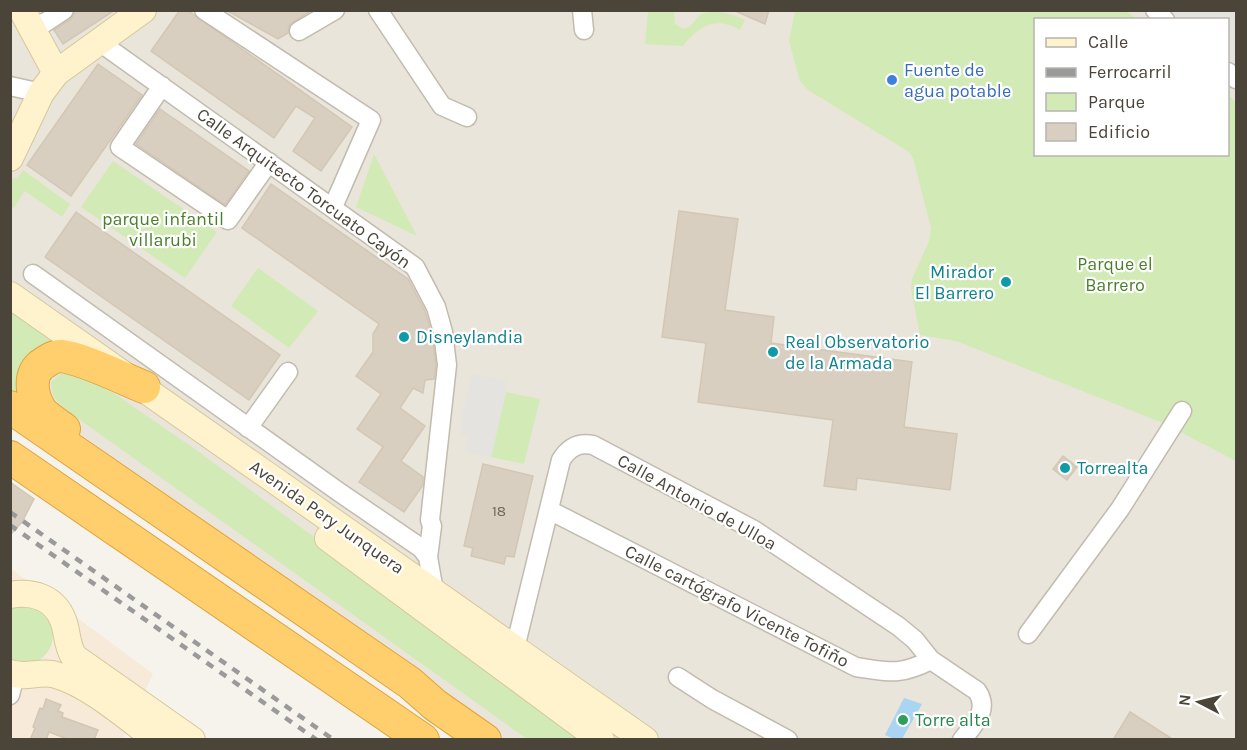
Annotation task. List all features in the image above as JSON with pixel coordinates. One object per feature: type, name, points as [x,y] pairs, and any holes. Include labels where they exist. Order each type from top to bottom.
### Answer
[{"type":"highway","points":[[112,479],[88,447],[43,413],[34,397],[32,382],[38,368],[48,359],[60,356],[92,365],[144,387]]},
{"type":"highway","points":[[10,407],[410,683],[435,705],[485,740]]},
{"type":"highway","points":[[10,457],[423,740]]},
{"type":"highway","points":[[313,664],[339,697],[396,740]]},
{"type":"street","points":[[49,83],[27,19],[46,22],[64,10]]},
{"type":"street","points":[[10,158],[49,83],[98,41],[143,10]]},
{"type":"street","points":[[204,10],[371,120],[333,207]]},
{"type":"street","points":[[299,31],[335,10]]},
{"type":"street","points":[[378,10],[442,106],[466,117]]},
{"type":"street","points":[[582,10],[584,30]]},
{"type":"street","name":"Calle Arquitecto Torcuato Cayón","points":[[98,41],[415,267],[436,307],[443,332],[447,365],[430,520],[432,526],[428,557],[434,591]]},
{"type":"street","points":[[10,86],[49,83]]},
{"type":"street","points":[[162,86],[120,147],[228,220],[269,162]]},
{"type":"street","points":[[33,274],[421,548],[428,557]]},
{"type":"street","name":"Avenida Pery Junquera","points":[[10,295],[645,740]]},
{"type":"street","points":[[248,428],[288,372]]},
{"type":"street","points":[[1028,633],[1120,509],[1182,411]]},
{"type":"street","points":[[206,433],[229,465],[601,740]]},
{"type":"street","name":"Calle Antonio de Ulloa","points":[[514,648],[561,460],[565,453],[578,445],[593,446],[754,530],[898,626],[915,640],[931,660],[977,691],[983,702],[981,714],[962,740]]},
{"type":"street","name":"Calle cartógrafo Vicente Tofiño","points":[[549,510],[856,667],[891,673],[911,670],[931,660]]},
{"type":"street","points":[[393,563],[423,531],[430,520]]},
{"type":"street","points":[[10,595],[35,594],[48,600],[57,609],[63,621],[67,646],[74,657],[192,740]]},
{"type":"street","points":[[18,679],[48,669],[57,660],[66,635]]},
{"type":"street","points":[[18,679],[53,674],[85,688],[158,740]]},
{"type":"street","points":[[678,676],[712,699],[788,740]]},
{"type":"shaded area","points":[[11,11],[1236,11],[1236,739],[494,739],[11,383]]},
{"type":"shaded area","points":[[1155,11],[1236,11],[1236,79],[1229,73],[1229,18],[1164,18]]},
{"type":"shaded area","points":[[472,374],[506,382],[504,391],[506,392],[491,457],[465,451],[468,437],[461,435],[463,412]]},
{"type":"shaded area","points":[[10,568],[153,674],[123,739],[11,739]]},
{"type":"green space","points":[[648,11],[674,11],[675,24],[683,29],[708,12],[727,14],[745,20],[740,30],[723,24],[708,25],[695,33],[683,46],[645,44]]},
{"type":"green space","name":"Parque el Barrero","points":[[795,11],[1126,11],[1136,18],[1034,18],[1034,156],[1229,156],[1229,96],[1236,102],[1236,461],[1163,423],[956,341],[920,335],[911,290],[912,279],[929,241],[931,228],[913,158],[909,152],[808,90],[800,81],[789,41]]},
{"type":"green space","points":[[374,154],[417,236],[356,207]]},
{"type":"green space","name":"parque infantil villarubi","points":[[113,161],[217,232],[185,278],[81,207]]},
{"type":"green space","points":[[23,170],[70,204],[62,217],[25,191],[14,208],[11,206],[11,182],[14,177],[17,179]]},
{"type":"green space","points":[[258,268],[318,311],[289,348],[231,306]]},
{"type":"green space","points":[[10,309],[79,353],[20,396],[11,389]]},
{"type":"green space","points":[[63,372],[90,377],[195,449],[587,739],[527,739],[62,407],[53,396],[51,382]]},
{"type":"green space","points":[[506,392],[540,399],[524,464],[491,457]]},
{"type":"green space","points":[[21,605],[45,615],[51,625],[53,635],[47,654],[29,663],[11,661],[10,608]]},
{"type":"water","name":"Torre alta","points":[[904,698],[922,704],[902,739],[894,739],[885,735]]},
{"type":"building","points":[[75,10],[115,10],[63,44],[54,30],[71,19]]},
{"type":"building","points":[[180,10],[187,10],[352,127],[321,171],[293,151],[315,118],[296,106],[274,138],[151,51]]},
{"type":"building","points":[[226,10],[312,10],[293,22],[289,26],[288,33],[278,39]]},
{"type":"building","points":[[733,10],[769,10],[765,24]]},
{"type":"building","points":[[98,64],[142,95],[71,196],[27,165]]},
{"type":"building","points":[[160,109],[249,171],[225,205],[136,144]]},
{"type":"building","points":[[271,184],[408,279],[425,311],[432,334],[436,365],[434,379],[425,380],[423,393],[413,388],[400,408],[425,426],[401,461],[423,477],[423,485],[404,512],[359,482],[383,447],[357,429],[381,394],[356,376],[373,352],[373,334],[379,324],[242,228]]},
{"type":"building","name":"Real Observatorio de la Armada","points":[[679,211],[738,219],[725,310],[774,317],[771,343],[912,362],[904,427],[957,434],[950,490],[857,478],[856,490],[824,486],[833,420],[698,402],[706,343],[662,337]]},
{"type":"building","points":[[76,212],[280,355],[249,400],[45,257]]},
{"type":"building","name":"Torrealta","points":[[1063,456],[1077,467],[1067,480],[1053,469]]},
{"type":"building","points":[[483,464],[533,476],[514,557],[506,556],[504,564],[471,556],[473,548],[464,546]]},
{"type":"building","points":[[10,482],[34,499],[22,522],[10,535]]},
{"type":"building","points":[[46,699],[61,705],[58,711],[63,713],[62,717],[98,730],[94,740],[70,740],[49,732],[46,740],[30,740],[40,708],[43,709]]},
{"type":"building","points":[[1130,712],[1174,740],[1113,740]]},
{"type":"railway","points":[[10,512],[334,740]]},
{"type":"railway","points":[[10,525],[317,740]]},
{"type":"place","name":"Fuente de agua potable","points":[[892,80]]},
{"type":"place","name":"Mirador El Barrero","points":[[1006,282]]},
{"type":"place","name":"Disneylandia","points":[[404,337]]},
{"type":"place","name":"Real Observatorio de la Armada","points":[[773,352]]},
{"type":"place","name":"Torrealta","points":[[1065,468]]},
{"type":"place","name":"Torre alta","points":[[903,720]]}]
